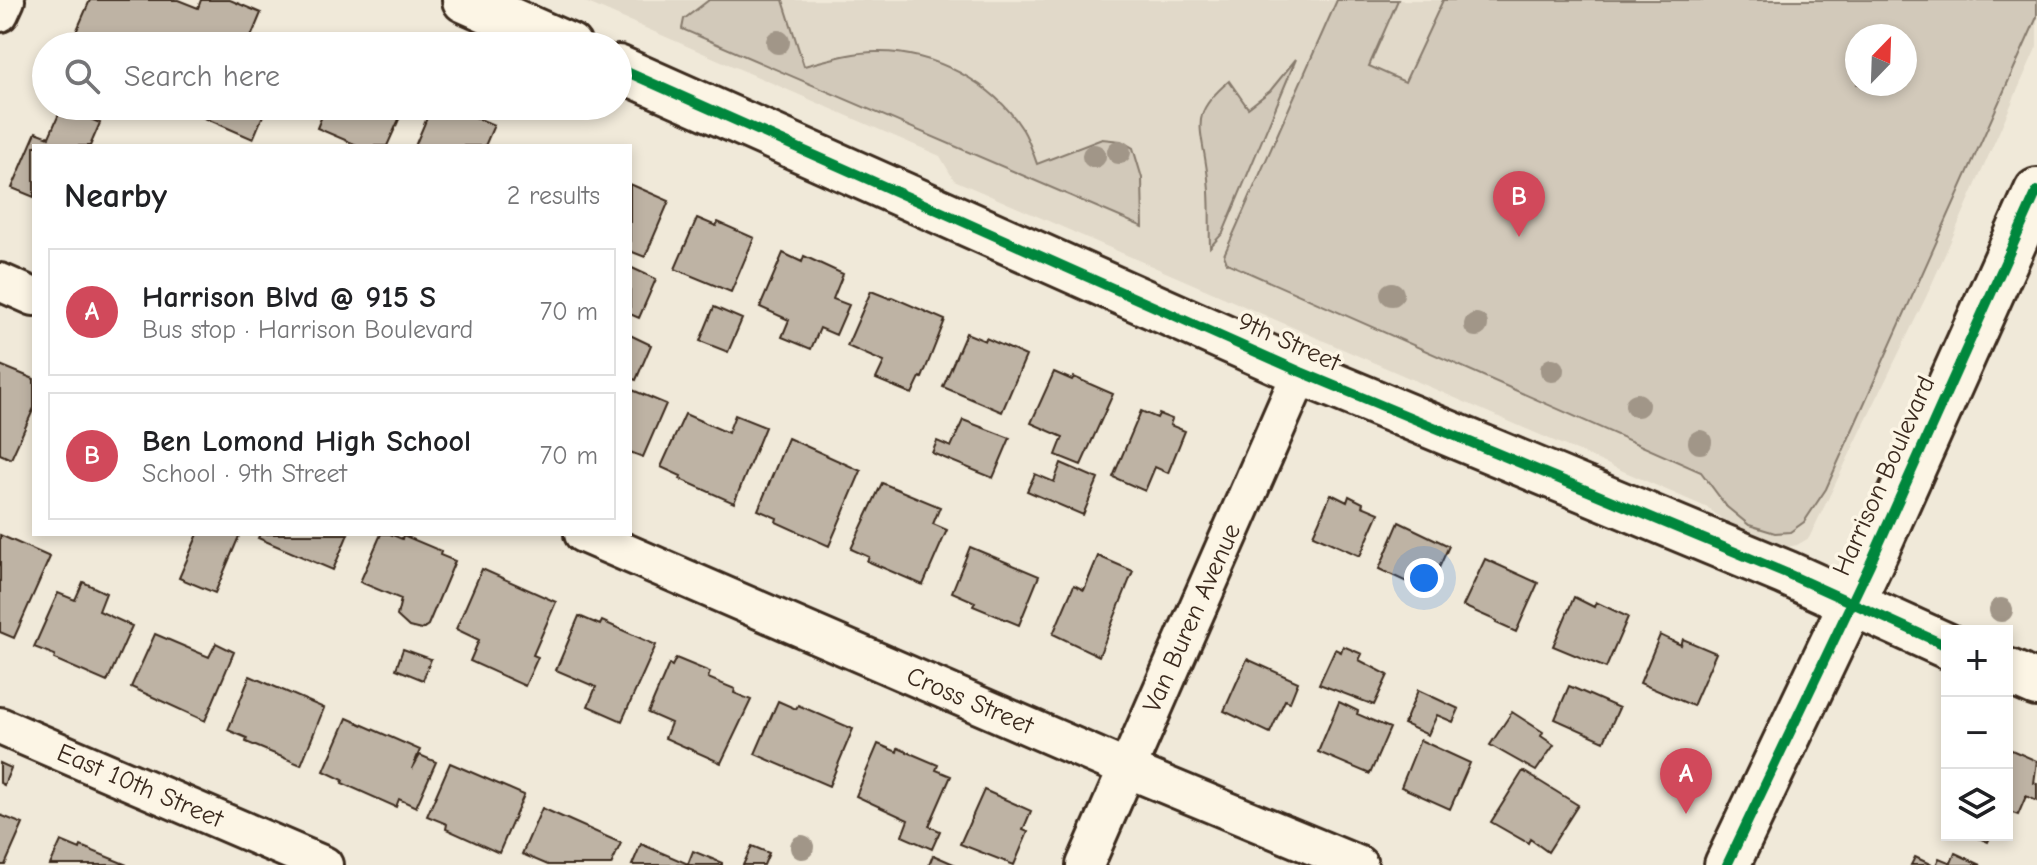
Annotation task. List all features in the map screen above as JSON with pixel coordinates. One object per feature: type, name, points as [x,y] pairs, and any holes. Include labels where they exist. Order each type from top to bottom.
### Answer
[{"type":"street","points":[[0,13],[6,0]]},
{"type":"street","points":[[465,0],[537,32]]},
{"type":"street","name":"9th Street","points":[[632,74],[1301,372],[1786,573],[1941,643]]},
{"type":"street","name":"Harrison Boulevard","points":[[1727,865],[1870,564],[2037,191]]},
{"type":"street","points":[[0,282],[32,296]]},
{"type":"street","name":"Van Buren Avenue","points":[[1085,865],[1301,372]]},
{"type":"street","name":"Cross Street","points":[[588,536],[1127,769],[1359,865]]},
{"type":"street","points":[[2013,674],[2037,684]]},
{"type":"street","name":"East 10th Street","points":[[0,726],[324,865]]},
{"type":"shaded area","points":[[581,0],[2037,0],[2037,46],[1927,295],[1809,538],[1797,545],[1777,549],[1744,536],[1708,508],[954,180],[940,156]]},
{"type":"shaded area","points":[[709,0],[783,0],[804,66],[876,52],[919,57],[960,73],[995,97],[1010,113],[1025,134],[1037,164],[1102,139],[1121,141],[1133,148],[1142,178],[1143,227],[682,29],[684,19]]},
{"type":"shaded area","points":[[1337,0],[1398,0],[1369,66],[1405,82],[1443,0],[2037,0],[2037,17],[1826,489],[1804,522],[1790,532],[1775,533],[1749,525],[1727,507],[1701,472],[1227,263],[1224,255]]},
{"type":"shaded area","points":[[1296,59],[1223,233],[1210,247],[1209,189],[1201,131],[1203,112],[1229,81],[1248,108],[1270,91]]},
{"type":"building","points":[[90,0],[178,0],[198,8],[201,0],[230,0],[261,13],[253,32],[76,32]]},
{"type":"building","points":[[56,120],[93,120],[100,123],[91,144],[32,144],[32,196],[12,188],[36,132],[49,137]]},
{"type":"building","points":[[209,120],[261,120],[253,139]]},
{"type":"building","points":[[320,120],[399,120],[388,144],[354,144],[317,128]]},
{"type":"building","points":[[426,120],[482,120],[494,125],[486,144],[416,144]]},
{"type":"building","points":[[632,185],[669,201],[645,257],[632,252]]},
{"type":"building","points":[[697,218],[716,226],[718,222],[754,238],[731,292],[675,269]]},
{"type":"building","points":[[783,253],[802,262],[804,256],[843,274],[833,299],[849,305],[836,335],[820,328],[811,349],[782,337],[789,320],[760,307]]},
{"type":"building","points":[[632,268],[656,279],[639,318],[632,315]]},
{"type":"building","points":[[871,291],[945,320],[922,378],[912,394],[876,379],[884,362],[847,346]]},
{"type":"building","points":[[714,307],[742,319],[728,352],[700,341]]},
{"type":"building","points":[[966,333],[985,341],[986,338],[1026,356],[1002,412],[943,387]]},
{"type":"building","points":[[632,336],[651,345],[636,380],[632,379]]},
{"type":"building","points":[[0,365],[32,378],[32,412],[11,459],[0,454]]},
{"type":"building","points":[[1054,372],[1113,394],[1081,465],[1056,455],[1063,437],[1031,423]]},
{"type":"building","points":[[632,390],[666,404],[643,457],[632,453]]},
{"type":"building","points":[[1141,411],[1157,418],[1159,414],[1172,419],[1170,425],[1185,431],[1168,473],[1155,467],[1145,491],[1113,477]]},
{"type":"building","points":[[685,414],[728,433],[735,415],[765,427],[734,503],[661,467]]},
{"type":"building","points":[[963,420],[1010,438],[993,478],[932,453],[937,441],[951,447]]},
{"type":"building","points":[[788,438],[861,471],[829,546],[776,522],[777,518],[758,510]]},
{"type":"building","points":[[1061,463],[1098,479],[1083,515],[1027,491],[1035,474],[1054,482]]},
{"type":"building","points":[[882,483],[940,507],[933,524],[947,530],[923,585],[867,561],[869,557],[851,549]]},
{"type":"building","points":[[1331,494],[1347,502],[1349,496],[1379,513],[1360,556],[1313,535]]},
{"type":"building","points":[[1399,522],[1449,546],[1428,592],[1379,569]]},
{"type":"building","points":[[0,535],[50,557],[14,638],[0,632]]},
{"type":"building","points":[[197,536],[239,536],[215,593],[179,578]]},
{"type":"building","points":[[259,536],[347,536],[333,570]]},
{"type":"building","points":[[380,536],[402,539],[405,536],[441,551],[440,555],[455,561],[428,625],[421,630],[409,627],[397,616],[401,599],[360,582]]},
{"type":"building","points":[[970,547],[1039,576],[1019,625],[973,606],[975,602],[952,592]]},
{"type":"building","points":[[1098,556],[1133,571],[1099,656],[1053,634],[1074,585],[1084,590]]},
{"type":"building","points":[[1485,559],[1538,583],[1516,632],[1463,606]]},
{"type":"building","points":[[482,569],[556,602],[533,655],[538,657],[525,686],[470,661],[479,640],[456,629]]},
{"type":"building","points":[[83,582],[106,593],[99,611],[132,626],[107,682],[34,647],[58,593],[75,600]]},
{"type":"building","points":[[1574,597],[1594,607],[1596,602],[1628,617],[1606,668],[1553,646]]},
{"type":"building","points":[[579,616],[600,625],[602,621],[656,645],[622,721],[588,706],[596,687],[556,670]]},
{"type":"building","points":[[155,634],[209,657],[216,643],[234,652],[205,721],[131,687]]},
{"type":"building","points":[[1660,635],[1681,645],[1683,639],[1716,653],[1693,706],[1640,683]]},
{"type":"building","points":[[1343,646],[1362,654],[1359,660],[1388,675],[1374,705],[1319,684],[1335,649],[1341,652]]},
{"type":"building","points":[[403,649],[431,659],[423,680],[396,669]]},
{"type":"building","points":[[676,658],[710,672],[708,678],[735,689],[734,693],[751,700],[721,763],[665,738],[671,723],[648,713],[669,664],[672,666]]},
{"type":"building","points":[[1247,659],[1298,682],[1290,702],[1285,700],[1270,733],[1224,711]]},
{"type":"building","points":[[250,676],[324,708],[301,765],[246,742],[247,738],[228,730]]},
{"type":"building","points":[[1569,686],[1619,708],[1604,741],[1555,719]]},
{"type":"building","points":[[1418,690],[1459,709],[1453,722],[1437,715],[1428,735],[1404,724]]},
{"type":"building","points":[[778,701],[796,709],[798,705],[853,729],[829,786],[755,754]]},
{"type":"building","points":[[1339,702],[1358,711],[1357,714],[1390,728],[1370,774],[1318,752]]},
{"type":"building","points":[[1512,712],[1543,732],[1541,736],[1554,745],[1536,771],[1490,745]]},
{"type":"building","points":[[347,718],[420,750],[412,769],[420,755],[436,762],[416,807],[399,799],[396,807],[342,783],[343,780],[324,771]]},
{"type":"building","points":[[1420,740],[1470,763],[1450,809],[1401,787]]},
{"type":"building","points":[[878,744],[897,752],[898,748],[938,765],[936,770],[951,776],[929,826],[940,831],[932,849],[902,836],[908,820],[856,796]]},
{"type":"building","points":[[2013,751],[2037,761],[2034,783],[2037,784],[2037,801],[2026,796],[2018,815],[2013,813]]},
{"type":"building","points":[[0,763],[11,768],[4,785],[0,783]]},
{"type":"building","points":[[450,763],[524,795],[499,853],[446,829],[447,824],[427,816]]},
{"type":"building","points":[[1523,771],[1578,805],[1548,852],[1530,839],[1528,843],[1491,822]]},
{"type":"building","points":[[984,790],[1031,811],[1023,830],[1028,832],[1014,865],[960,844]]},
{"type":"building","points":[[542,808],[621,843],[611,865],[548,865],[522,854]]},
{"type":"building","points":[[0,815],[23,824],[5,865],[0,865]]},
{"type":"building","points":[[61,841],[80,849],[81,846],[127,865],[50,865]]},
{"type":"building","points":[[641,844],[688,864],[693,851],[722,865],[632,865]]},
{"type":"building","points":[[752,846],[769,853],[764,865],[743,865]]},
{"type":"building","points":[[1955,853],[1981,865],[1936,865],[1939,858],[1951,863]]},
{"type":"building","points":[[933,855],[956,865],[929,865]]},
{"type":"building","points":[[1915,857],[1932,865],[1911,865]]},
{"type":"cycle path","points":[[632,74],[1301,372],[1786,573],[1941,643]]},
{"type":"cycle path","points":[[1727,865],[1870,564],[2037,191]]},
{"type":"place","name":"Ben Lomond High School","points":[[1519,237]]},
{"type":"place","name":"Harrison Blvd @ 915 S","points":[[1686,814]]}]
